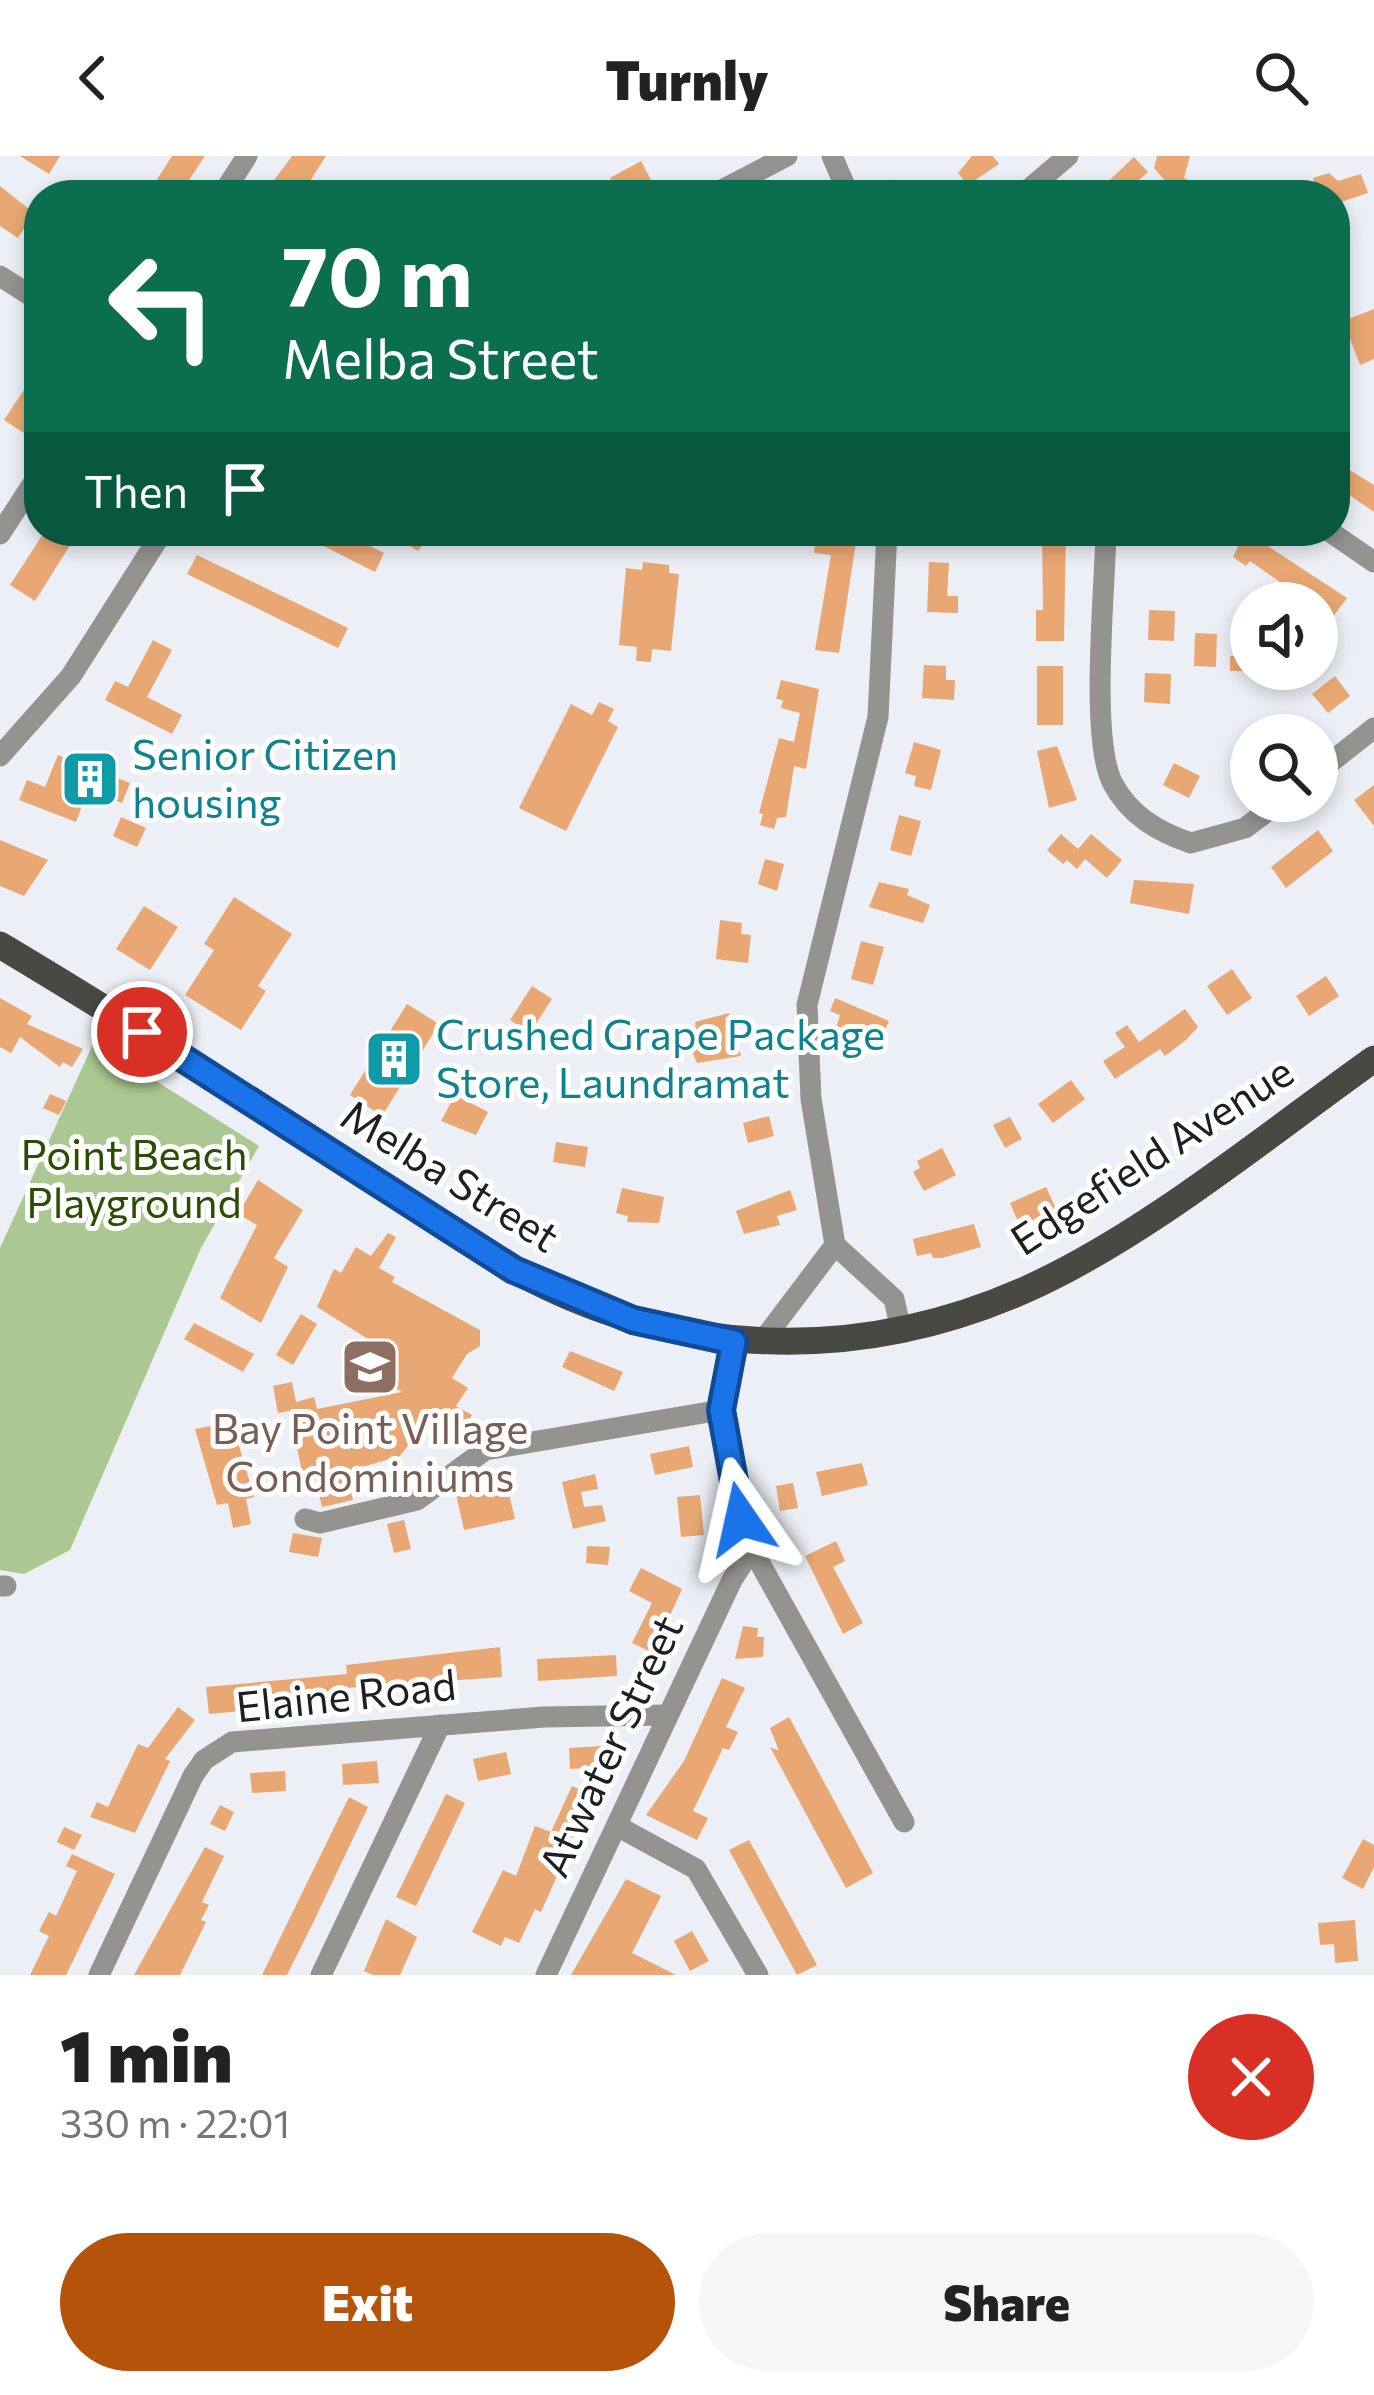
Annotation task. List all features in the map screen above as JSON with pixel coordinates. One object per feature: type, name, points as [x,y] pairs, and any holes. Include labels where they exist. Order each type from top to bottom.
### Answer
[{"type":"main road","name":"Melba Street","points":[[0,945],[514,1270],[633,1320],[747,1343],[836,1342],[901,1330]]},
{"type":"main road","name":"Edgefield Avenue","points":[[901,1330],[989,1304],[1067,1268],[1374,1059]]},
{"type":"street","points":[[741,180],[787,156]]},
{"type":"street","points":[[1040,180],[1068,156]]},
{"type":"street","points":[[0,534],[24,497]]},
{"type":"street","points":[[0,756],[71,676],[153,546]]},
{"type":"street","points":[[886,546],[878,717],[807,1005],[811,1099],[836,1245],[894,1298],[901,1330]]},
{"type":"street","points":[[1106,546],[1102,751],[1126,802],[1142,820],[1191,843],[1253,822]]},
{"type":"street","points":[[1338,756],[1374,728]]},
{"type":"street","points":[[836,1245],[747,1343],[721,1410],[752,1549],[904,1822]]},
{"type":"street","points":[[305,1520],[320,1523],[417,1500],[485,1450],[721,1410]]},
{"type":"street","name":"Atwater Street","points":[[546,1975],[667,1715],[752,1549]]},
{"type":"street","name":"Elaine Road","points":[[99,1975],[194,1776],[219,1748],[244,1739],[667,1715]]},
{"type":"street","points":[[322,1975],[440,1725]]},
{"type":"street","points":[[617,1826],[696,1869],[758,1975]]},
{"type":"green space","name":"Point Beach Playground","points":[[94,1042],[259,1146],[201,1248],[70,1550],[24,1574],[0,1570],[0,1248]]},
{"type":"building","points":[[20,156],[60,156],[49,174]]},
{"type":"building","points":[[172,156],[205,156],[189,180],[157,180]]},
{"type":"building","points":[[292,156],[326,156],[311,180],[274,180]]},
{"type":"building","points":[[972,156],[993,156],[999,164],[975,180],[964,180],[958,173]]},
{"type":"building","points":[[1157,156],[1190,156],[1184,178],[1188,180],[1164,180],[1154,168]]},
{"type":"building","points":[[1134,157],[1148,172],[1139,180],[1110,180]]},
{"type":"building","points":[[641,161],[651,180],[611,180]]},
{"type":"building","points":[[1329,173],[1337,180],[1314,180]]},
{"type":"building","points":[[1361,174],[1368,193],[1350,199],[1350,180],[1341,180]]},
{"type":"building","points":[[0,186],[24,205],[24,229],[18,238],[0,226]]},
{"type":"building","points":[[1374,309],[1374,359],[1360,365],[1350,339],[1350,318]]},
{"type":"building","points":[[24,390],[24,433],[4,420]]},
{"type":"building","points":[[1350,470],[1374,485],[1374,512],[1350,495]]},
{"type":"building","points":[[35,546],[70,546],[35,601],[10,585]]},
{"type":"building","points":[[324,546],[370,546],[384,553],[375,572]]},
{"type":"building","points":[[815,546],[855,546],[839,653],[815,650],[831,555],[814,553]]},
{"type":"building","points":[[1042,546],[1066,546],[1064,641],[1036,641],[1036,610],[1043,610]]},
{"type":"building","points":[[1238,546],[1268,546],[1323,582],[1280,582],[1250,561],[1246,566],[1233,557]]},
{"type":"building","points":[[197,555],[348,628],[338,648],[187,574]]},
{"type":"building","points":[[643,562],[669,565],[669,573],[679,574],[671,651],[652,649],[651,662],[636,661],[637,647],[619,645],[626,568],[642,570]]},
{"type":"building","points":[[929,562],[949,563],[947,596],[958,596],[958,613],[927,612]]},
{"type":"building","points":[[1149,610],[1175,611],[1174,641],[1148,640]]},
{"type":"building","points":[[1195,633],[1217,634],[1216,667],[1194,666]]},
{"type":"building","points":[[153,640],[172,650],[147,697],[182,715],[172,734],[105,700],[115,681],[128,687]]},
{"type":"building","points":[[924,665],[946,666],[946,680],[955,680],[954,700],[922,698]]},
{"type":"building","points":[[1037,666],[1063,666],[1063,725],[1037,725]]},
{"type":"building","points":[[1145,673],[1171,674],[1170,704],[1144,702]]},
{"type":"building","points":[[781,680],[819,689],[806,769],[794,766],[786,817],[777,818],[774,829],[760,825],[763,814],[759,813],[779,738],[794,742],[800,713],[781,708],[783,700],[776,699]]},
{"type":"building","points":[[1338,680],[1350,696],[1328,713],[1312,694],[1338,690]]},
{"type":"building","points":[[599,702],[614,709],[608,721],[618,727],[566,831],[519,808],[571,704],[592,715]]},
{"type":"building","points":[[914,742],[941,750],[931,790],[914,786],[916,776],[905,773]]},
{"type":"building","points":[[1057,746],[1077,800],[1049,808],[1037,751]]},
{"type":"building","points":[[58,755],[130,783],[122,803],[88,790],[76,822],[19,800],[27,780],[45,787]]},
{"type":"building","points":[[1174,763],[1200,776],[1189,798],[1163,785]]},
{"type":"building","points":[[1374,785],[1374,826],[1354,800]]},
{"type":"building","points":[[899,815],[921,821],[911,856],[890,850]]},
{"type":"building","points":[[121,817],[146,828],[137,847],[113,836]]},
{"type":"building","points":[[1318,830],[1333,851],[1286,888],[1271,867]]},
{"type":"building","points":[[1061,834],[1078,849],[1091,834],[1122,860],[1107,878],[1085,859],[1077,869],[1067,860],[1063,864],[1047,850]]},
{"type":"building","points":[[0,840],[48,860],[24,896],[0,886]]},
{"type":"building","points":[[765,859],[784,864],[777,891],[758,884]]},
{"type":"building","points":[[1134,880],[1194,884],[1189,914],[1130,903]]},
{"type":"building","points":[[879,882],[909,889],[907,895],[930,905],[923,923],[869,907]]},
{"type":"building","points":[[234,897],[292,934],[258,986],[266,991],[241,1030],[185,995],[214,950],[204,944]]},
{"type":"building","points":[[144,906],[178,927],[150,970],[116,949]]},
{"type":"building","points":[[720,920],[742,923],[741,934],[751,935],[748,963],[716,959]]},
{"type":"building","points":[[861,941],[884,947],[873,985],[851,979]]},
{"type":"building","points":[[1232,969],[1252,998],[1227,1015],[1207,986]]},
{"type":"building","points":[[1326,976],[1339,996],[1309,1016],[1296,996]]},
{"type":"building","points":[[532,986],[552,999],[530,1033],[510,1020]]},
{"type":"building","points":[[0,998],[32,1016],[27,1024],[83,1049],[72,1067],[63,1062],[60,1067],[20,1037],[11,1053],[0,1047]]},
{"type":"building","points":[[835,998],[889,1021],[879,1044],[835,1032],[840,1015],[830,1011]]},
{"type":"building","name":"Crushed Grape Package Store, Laundramat","points":[[407,1004],[439,1024],[382,1116],[350,1095]]},
{"type":"building","points":[[1185,1009],[1198,1027],[1186,1040],[1165,1056],[1160,1049],[1115,1079],[1103,1061],[1125,1047],[1115,1033],[1127,1025],[1139,1042]]},
{"type":"building","points":[[729,1013],[741,1056],[697,1063],[686,1038],[697,1037],[695,1022]]},
{"type":"building","points":[[1071,1080],[1085,1099],[1053,1123],[1038,1104]]},
{"type":"building","points":[[50,1094],[66,1101],[59,1115],[43,1108]]},
{"type":"building","points":[[455,1095],[488,1112],[476,1135],[441,1121]]},
{"type":"building","points":[[769,1116],[774,1136],[748,1143],[743,1123]]},
{"type":"building","points":[[1010,1117],[1022,1139],[1005,1148],[993,1125]]},
{"type":"building","points":[[556,1142],[588,1147],[585,1167],[553,1162]]},
{"type":"building","points":[[942,1148],[956,1175],[924,1191],[913,1172],[920,1168],[917,1161]]},
{"type":"building","points":[[258,1180],[303,1210],[274,1258],[288,1267],[261,1323],[220,1298],[257,1225],[238,1214]]},
{"type":"building","points":[[1046,1187],[1056,1209],[1020,1226],[1010,1203]]},
{"type":"building","points":[[622,1188],[664,1197],[659,1223],[627,1222],[628,1216],[616,1213]]},
{"type":"building","points":[[790,1190],[797,1210],[777,1216],[780,1225],[744,1234],[736,1211]]},
{"type":"building","points":[[974,1224],[981,1247],[942,1258],[933,1258],[931,1253],[917,1256],[913,1239]]},
{"type":"building","points":[[388,1233],[396,1237],[379,1268],[395,1277],[392,1282],[480,1330],[480,1346],[467,1354],[452,1378],[468,1388],[456,1406],[472,1415],[457,1440],[426,1422],[400,1456],[362,1467],[367,1485],[350,1488],[353,1500],[322,1507],[314,1474],[303,1476],[289,1411],[278,1413],[273,1386],[292,1382],[296,1402],[314,1397],[317,1409],[402,1392],[372,1374],[384,1354],[376,1351],[379,1346],[317,1307],[334,1269],[341,1273],[356,1247],[371,1256]]},
{"type":"building","points":[[301,1314],[317,1324],[293,1365],[276,1355]]},
{"type":"building","points":[[194,1323],[254,1354],[243,1372],[184,1339]]},
{"type":"building","points":[[570,1351],[623,1372],[614,1391],[562,1367]]},
{"type":"building","points":[[232,1422],[254,1497],[246,1499],[251,1524],[233,1528],[228,1503],[217,1505],[195,1429]]},
{"type":"building","points":[[689,1446],[693,1467],[655,1475],[650,1454]]},
{"type":"building","points":[[862,1463],[868,1485],[822,1496],[816,1472]]},
{"type":"building","points":[[595,1474],[598,1489],[581,1492],[584,1507],[602,1505],[606,1521],[573,1529],[562,1482]]},
{"type":"building","points":[[506,1482],[515,1519],[464,1530],[456,1494]]},
{"type":"building","points":[[793,1483],[798,1508],[780,1511],[776,1486]]},
{"type":"building","points":[[700,1495],[704,1535],[681,1537],[677,1497]]},
{"type":"building","points":[[404,1520],[411,1549],[394,1553],[387,1524]]},
{"type":"building","points":[[293,1533],[322,1538],[318,1557],[289,1552]]},
{"type":"building","points":[[836,1541],[845,1561],[833,1567],[863,1623],[843,1634],[805,1556]]},
{"type":"building","points":[[587,1546],[610,1547],[608,1565],[586,1563]]},
{"type":"building","points":[[641,1568],[682,1589],[653,1653],[632,1643],[652,1603],[629,1591]]},
{"type":"building","points":[[743,1626],[758,1628],[757,1637],[764,1637],[763,1657],[735,1659]]},
{"type":"building","points":[[500,1647],[502,1677],[332,1689],[332,1699],[241,1705],[242,1711],[209,1714],[206,1687],[347,1674],[346,1665]]},
{"type":"building","points":[[616,1655],[617,1676],[538,1681],[537,1659]]},
{"type":"building","points":[[722,1678],[745,1688],[726,1727],[738,1732],[729,1750],[723,1748],[693,1811],[708,1818],[697,1840],[646,1815],[684,1761]]},
{"type":"building","points":[[178,1707],[195,1720],[165,1759],[170,1761],[135,1833],[90,1817],[97,1802],[108,1807],[138,1744],[148,1748]]},
{"type":"building","points":[[789,1717],[873,1873],[846,1888],[770,1747],[779,1751],[770,1728]]},
{"type":"building","points":[[602,1746],[603,1767],[570,1769],[569,1748]]},
{"type":"building","points":[[506,1752],[511,1774],[478,1781],[473,1759]]},
{"type":"building","points":[[377,1761],[379,1783],[343,1785],[342,1764]]},
{"type":"building","points":[[285,1771],[286,1791],[252,1793],[250,1773]]},
{"type":"building","points":[[572,1786],[594,1796],[557,1865],[561,1867],[541,1912],[535,1909],[519,1943],[505,1937],[501,1946],[472,1932],[503,1870],[516,1876],[535,1826],[551,1832]]},
{"type":"building","points":[[446,1794],[465,1803],[416,1906],[396,1897]]},
{"type":"building","points":[[349,1797],[368,1807],[311,1927],[287,1975],[262,1975]]},
{"type":"building","points":[[220,1805],[234,1812],[225,1831],[210,1824]]},
{"type":"building","points":[[64,1827],[82,1835],[74,1850],[57,1842]]},
{"type":"building","points":[[1363,1839],[1374,1845],[1374,1867],[1363,1889],[1342,1878]]},
{"type":"building","points":[[749,1840],[817,1965],[797,1975],[729,1850]]},
{"type":"building","points":[[205,1847],[224,1856],[202,1902],[209,1905],[201,1920],[206,1922],[180,1975],[134,1975]]},
{"type":"building","points":[[72,1854],[115,1874],[66,1975],[30,1975],[49,1936],[39,1931],[49,1912],[56,1916],[77,1871],[66,1866]]},
{"type":"building","points":[[626,1879],[661,1896],[632,1953],[676,1975],[571,1975]]},
{"type":"building","points":[[386,1919],[417,1937],[400,1975],[364,1971]]},
{"type":"building","points":[[1355,1920],[1358,1961],[1335,1963],[1334,1944],[1320,1945],[1318,1923]]},
{"type":"building","points":[[692,1931],[709,1961],[690,1971],[674,1941]]},
{"type":"place","name":"Senior Citizen housing","points":[[90,779]]},
{"type":"place","name":"Crushed Grape Package Store, Laundramat","points":[[394,1059]]},
{"type":"place","name":"Bay Point Village Condominiums","points":[[370,1367]]},
{"type":"route","points":[[142,1032],[514,1270],[633,1320],[734,1342],[721,1410],[741,1519]]}]
